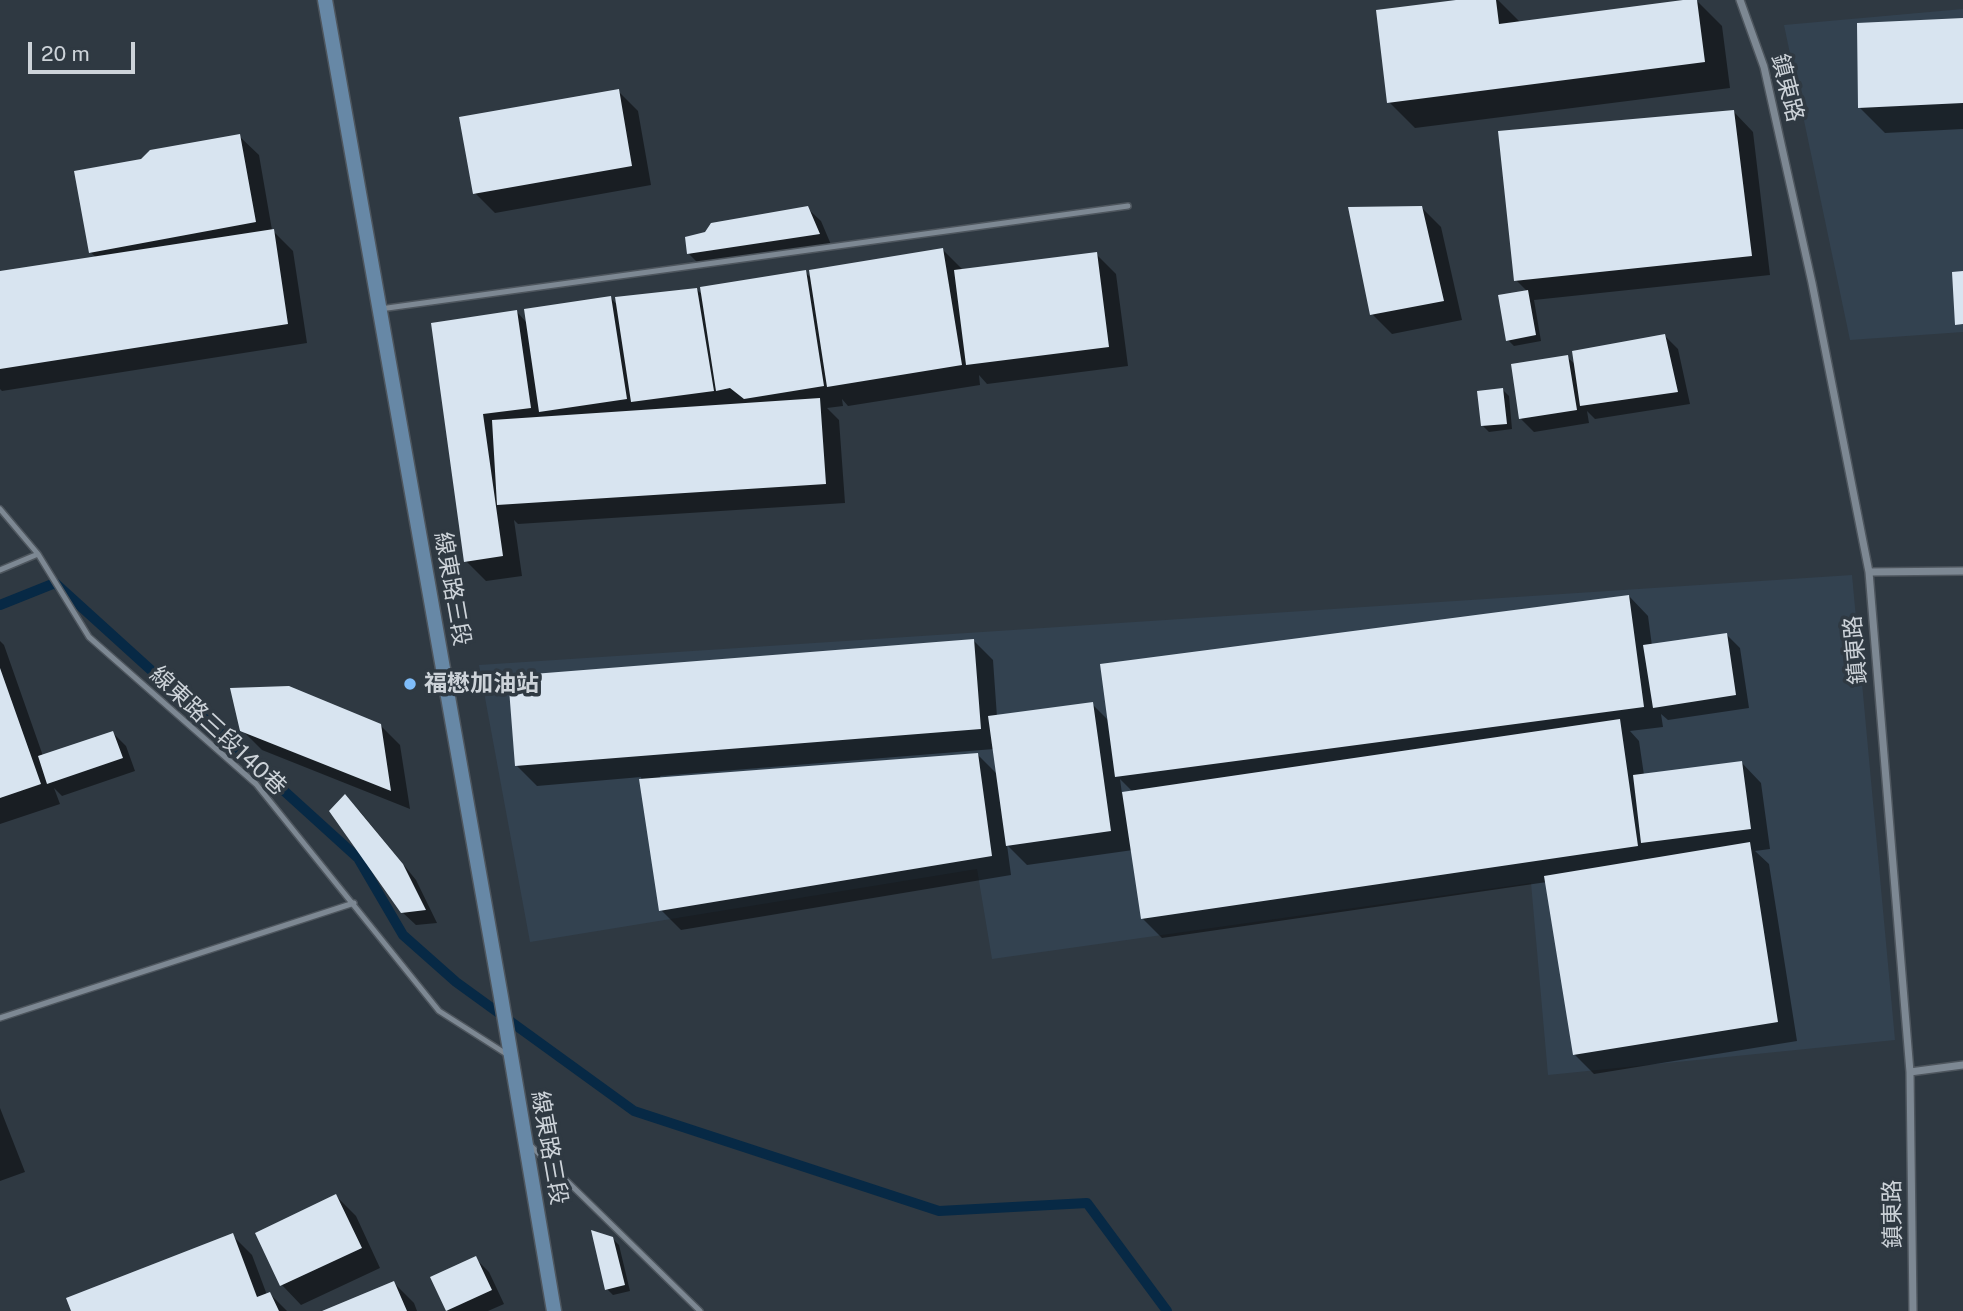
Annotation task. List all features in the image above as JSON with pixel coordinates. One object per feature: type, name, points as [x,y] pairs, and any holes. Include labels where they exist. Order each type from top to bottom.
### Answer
[{"type":"main road","name":"線東路三段","points":[[325,0],[554,1311]]},
{"type":"street","name":"鎮東路","points":[[1740,0],[1764,67],[1812,283],[1869,572],[1910,1072],[1913,1311]]},
{"type":"street","points":[[1869,572],[1963,571]]},
{"type":"street","points":[[1910,1072],[1963,1065]]},
{"type":"lane","points":[[380,309],[1128,206]]},
{"type":"lane","name":"線東路三段140巷","points":[[0,509],[38,554],[89,638],[256,783],[439,1011],[510,1050]]},
{"type":"lane","points":[[0,570],[38,554]]},
{"type":"lane","points":[[0,1018],[354,903]]},
{"type":"lane","points":[[524,1139],[700,1311]]},
{"type":"shaded area","points":[[1963,9],[1963,332],[1850,340],[1784,25]]},
{"type":"shaded area","points":[[1852,575],[1895,1040],[1548,1075],[1531,883],[992,959],[977,869],[530,942],[479,665]]},
{"type":"building","points":[[1456,0],[1496,0],[1499,24],[1697,0],[1705,62],[1387,103],[1376,10]]},
{"type":"building","points":[[1963,18],[1963,103],[1858,108],[1857,23]]},
{"type":"building","points":[[619,89],[632,166],[473,194],[459,117]]},
{"type":"building","points":[[1734,110],[1752,256],[1514,281],[1498,131]]},
{"type":"building","points":[[240,134],[256,222],[89,253],[74,171],[141,159],[150,150]]},
{"type":"building","points":[[808,206],[820,234],[687,254],[685,237],[705,232],[711,223]]},
{"type":"building","points":[[1422,206],[1444,301],[1370,315],[1348,207]]},
{"type":"building","points":[[274,229],[288,324],[0,369],[0,271]]},
{"type":"building","points":[[943,248],[962,365],[827,387],[809,270]]},
{"type":"building","points":[[1097,252],[1109,347],[966,365],[954,270]]},
{"type":"building","points":[[806,270],[824,386],[744,399],[730,388],[716,391],[700,287]]},
{"type":"building","points":[[1963,271],[1963,324],[1955,325],[1952,272]]},
{"type":"building","points":[[697,288],[714,391],[631,402],[615,297]]},
{"type":"building","points":[[1528,290],[1536,335],[1506,341],[1498,295]]},
{"type":"building","points":[[611,296],[627,399],[539,412],[524,309]]},
{"type":"building","points":[[517,310],[531,408],[483,414],[503,556],[464,562],[431,323]]},
{"type":"building","points":[[1665,334],[1678,392],[1580,406],[1572,351]]},
{"type":"building","points":[[1568,355],[1577,410],[1519,419],[1511,364]]},
{"type":"building","points":[[1503,388],[1507,424],[1481,426],[1477,391]]},
{"type":"building","points":[[820,398],[826,484],[497,505],[492,420]]},
{"type":"building","points":[[1629,595],[1644,707],[1115,777],[1100,664]]},
{"type":"building","points":[[1727,633],[1736,695],[1653,708],[1643,645]]},
{"type":"building","points":[[974,639],[981,729],[515,766],[508,676]]},
{"type":"building","points":[[0,668],[41,784],[0,798]]},
{"type":"building","points":[[289,686],[381,724],[391,791],[240,731],[230,688]]},
{"type":"building","points":[[1093,702],[1111,831],[1006,846],[988,716]]},
{"type":"building","points":[[1620,719],[1638,846],[1141,919],[1122,792]]},
{"type":"building","points":[[113,731],[123,758],[47,784],[38,756]]},
{"type":"building","points":[[978,753],[992,856],[659,911],[639,779]]},
{"type":"building","points":[[1742,761],[1751,829],[1641,843],[1633,775]]},
{"type":"building","points":[[345,794],[403,864],[426,910],[401,913],[329,811]]},
{"type":"building","points":[[1750,842],[1778,1022],[1573,1055],[1544,876]]},
{"type":"building","points":[[336,1194],[362,1248],[280,1286],[255,1233]]},
{"type":"building","points":[[591,1230],[613,1237],[625,1285],[605,1290]]},
{"type":"building","points":[[233,1233],[257,1297],[270,1292],[279,1311],[71,1311],[66,1298]]},
{"type":"building","points":[[476,1256],[492,1290],[446,1311],[430,1277]]},
{"type":"building","points":[[394,1281],[407,1311],[322,1311]]},
{"type":"waterway","points":[[0,605],[55,583],[358,858],[403,935],[456,982],[634,1111],[939,1211],[1087,1203],[1167,1311]]},
{"type":"place","name":"福懋加油站","points":[[410,684]]}]
